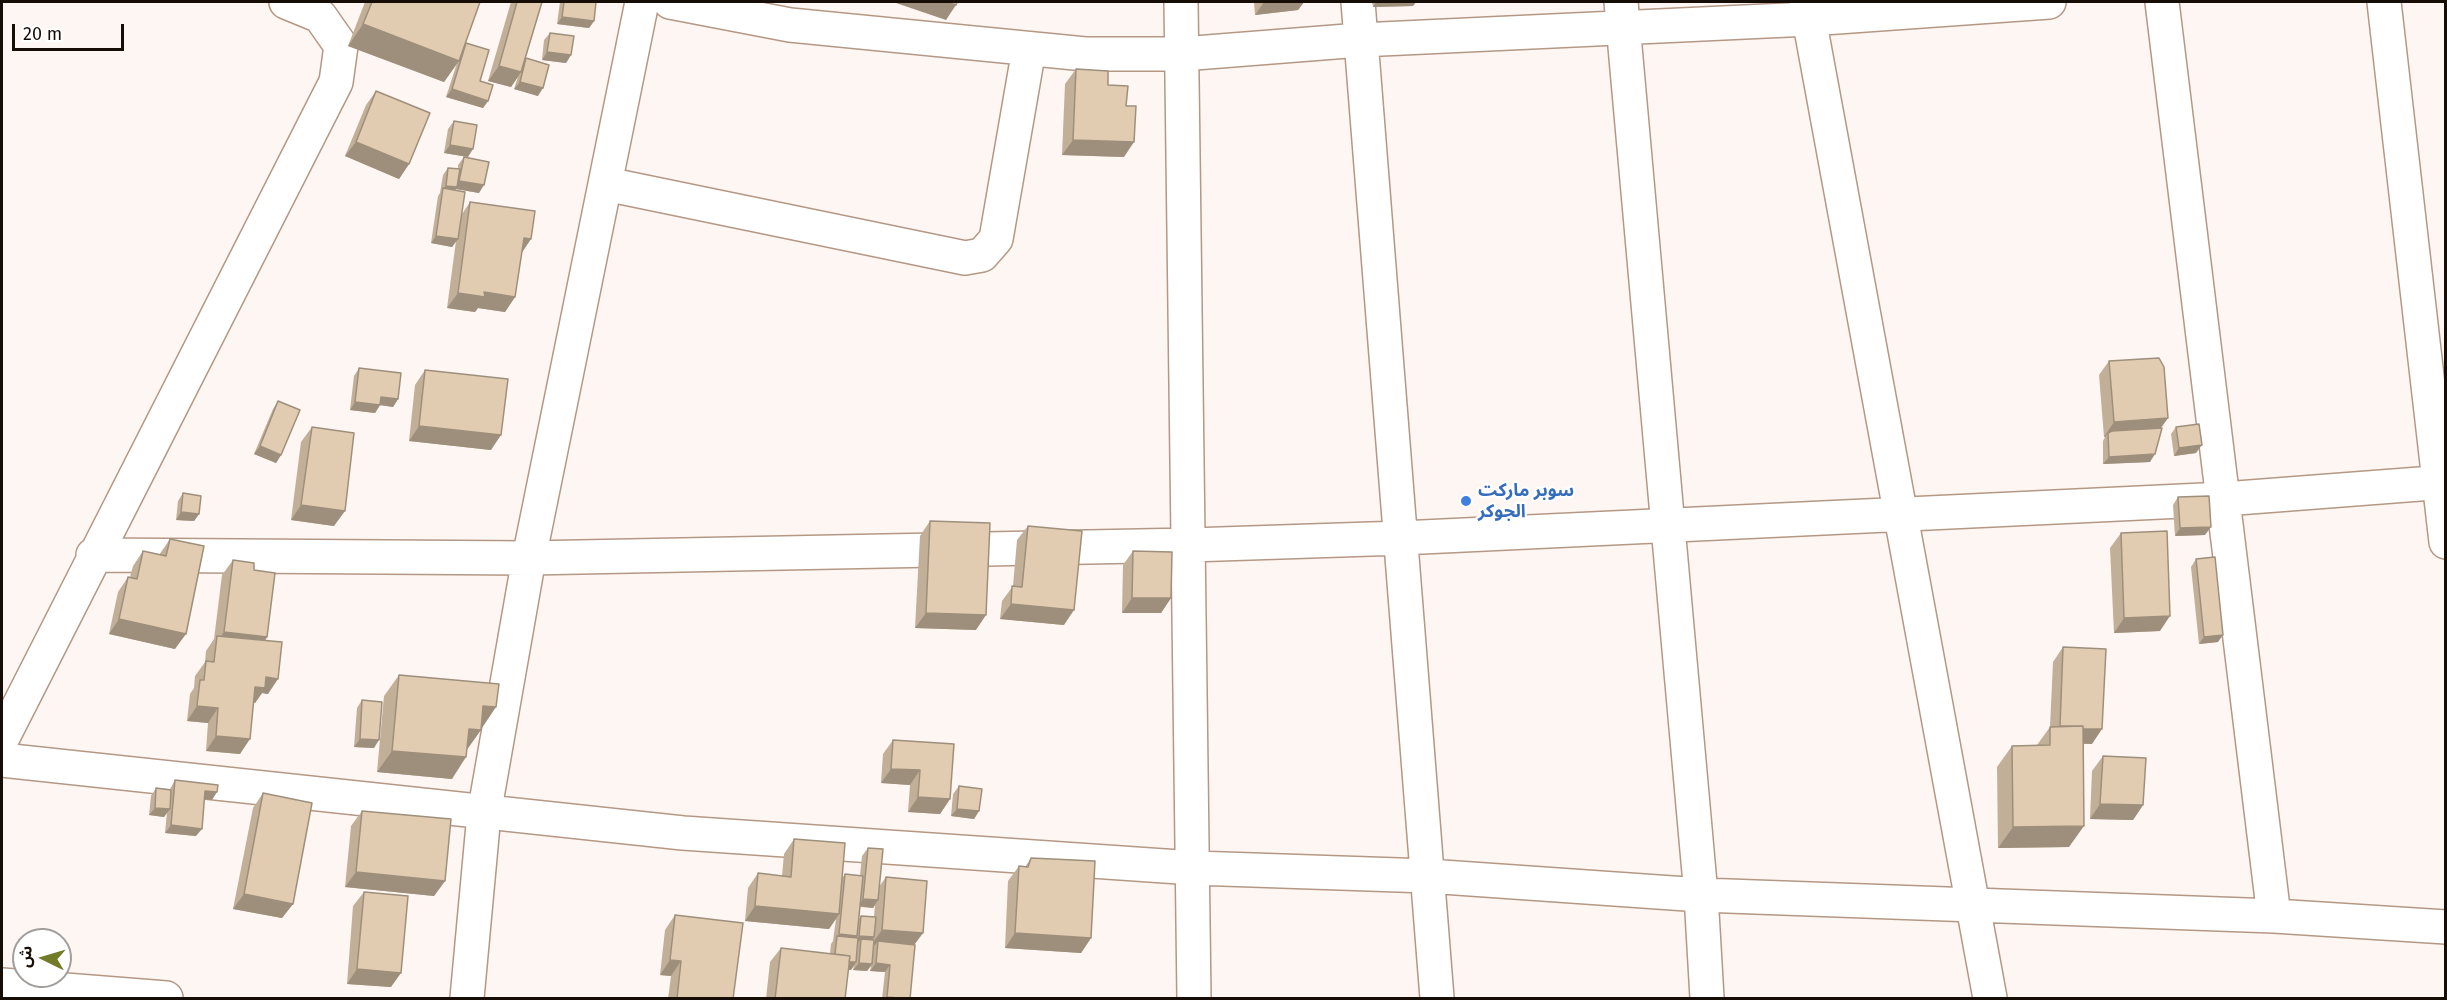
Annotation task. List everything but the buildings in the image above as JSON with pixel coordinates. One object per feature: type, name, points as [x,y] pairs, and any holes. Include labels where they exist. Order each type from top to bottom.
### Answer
[{"type":"street","points":[[2,739],[93,555],[336,82],[340,46],[320,16],[286,2]]},
{"type":"street","points":[[467,999],[484,813],[529,558],[642,2]]},
{"type":"street","points":[[670,2],[793,13],[1029,49],[1085,54],[1182,54],[1622,15],[2049,2]]},
{"type":"street","points":[[1181,2],[1190,545],[1194,999]]},
{"type":"street","points":[[1358,2],[1437,999]]},
{"type":"street","points":[[2162,2],[2274,916]]},
{"type":"street","points":[[2384,2],[2432,304],[2445,542]]},
{"type":"street","points":[[1808,10],[1990,999]]},
{"type":"street","points":[[1622,15],[1701,895],[1707,999]]},
{"type":"street","points":[[606,184],[964,258],[982,255],[996,239],[1029,49]]},
{"type":"street","points":[[93,555],[529,558],[1190,545],[1401,538],[2224,499],[2443,482]]},
{"type":"street","points":[[2,760],[683,833],[1194,868],[1428,876],[1701,895],[2274,916],[2445,927]]},
{"type":"street","points":[[2,985],[166,999]]},
{"type":"place","name":"سوبر ماركت الجوكر","points":[[1466,501]]}]
